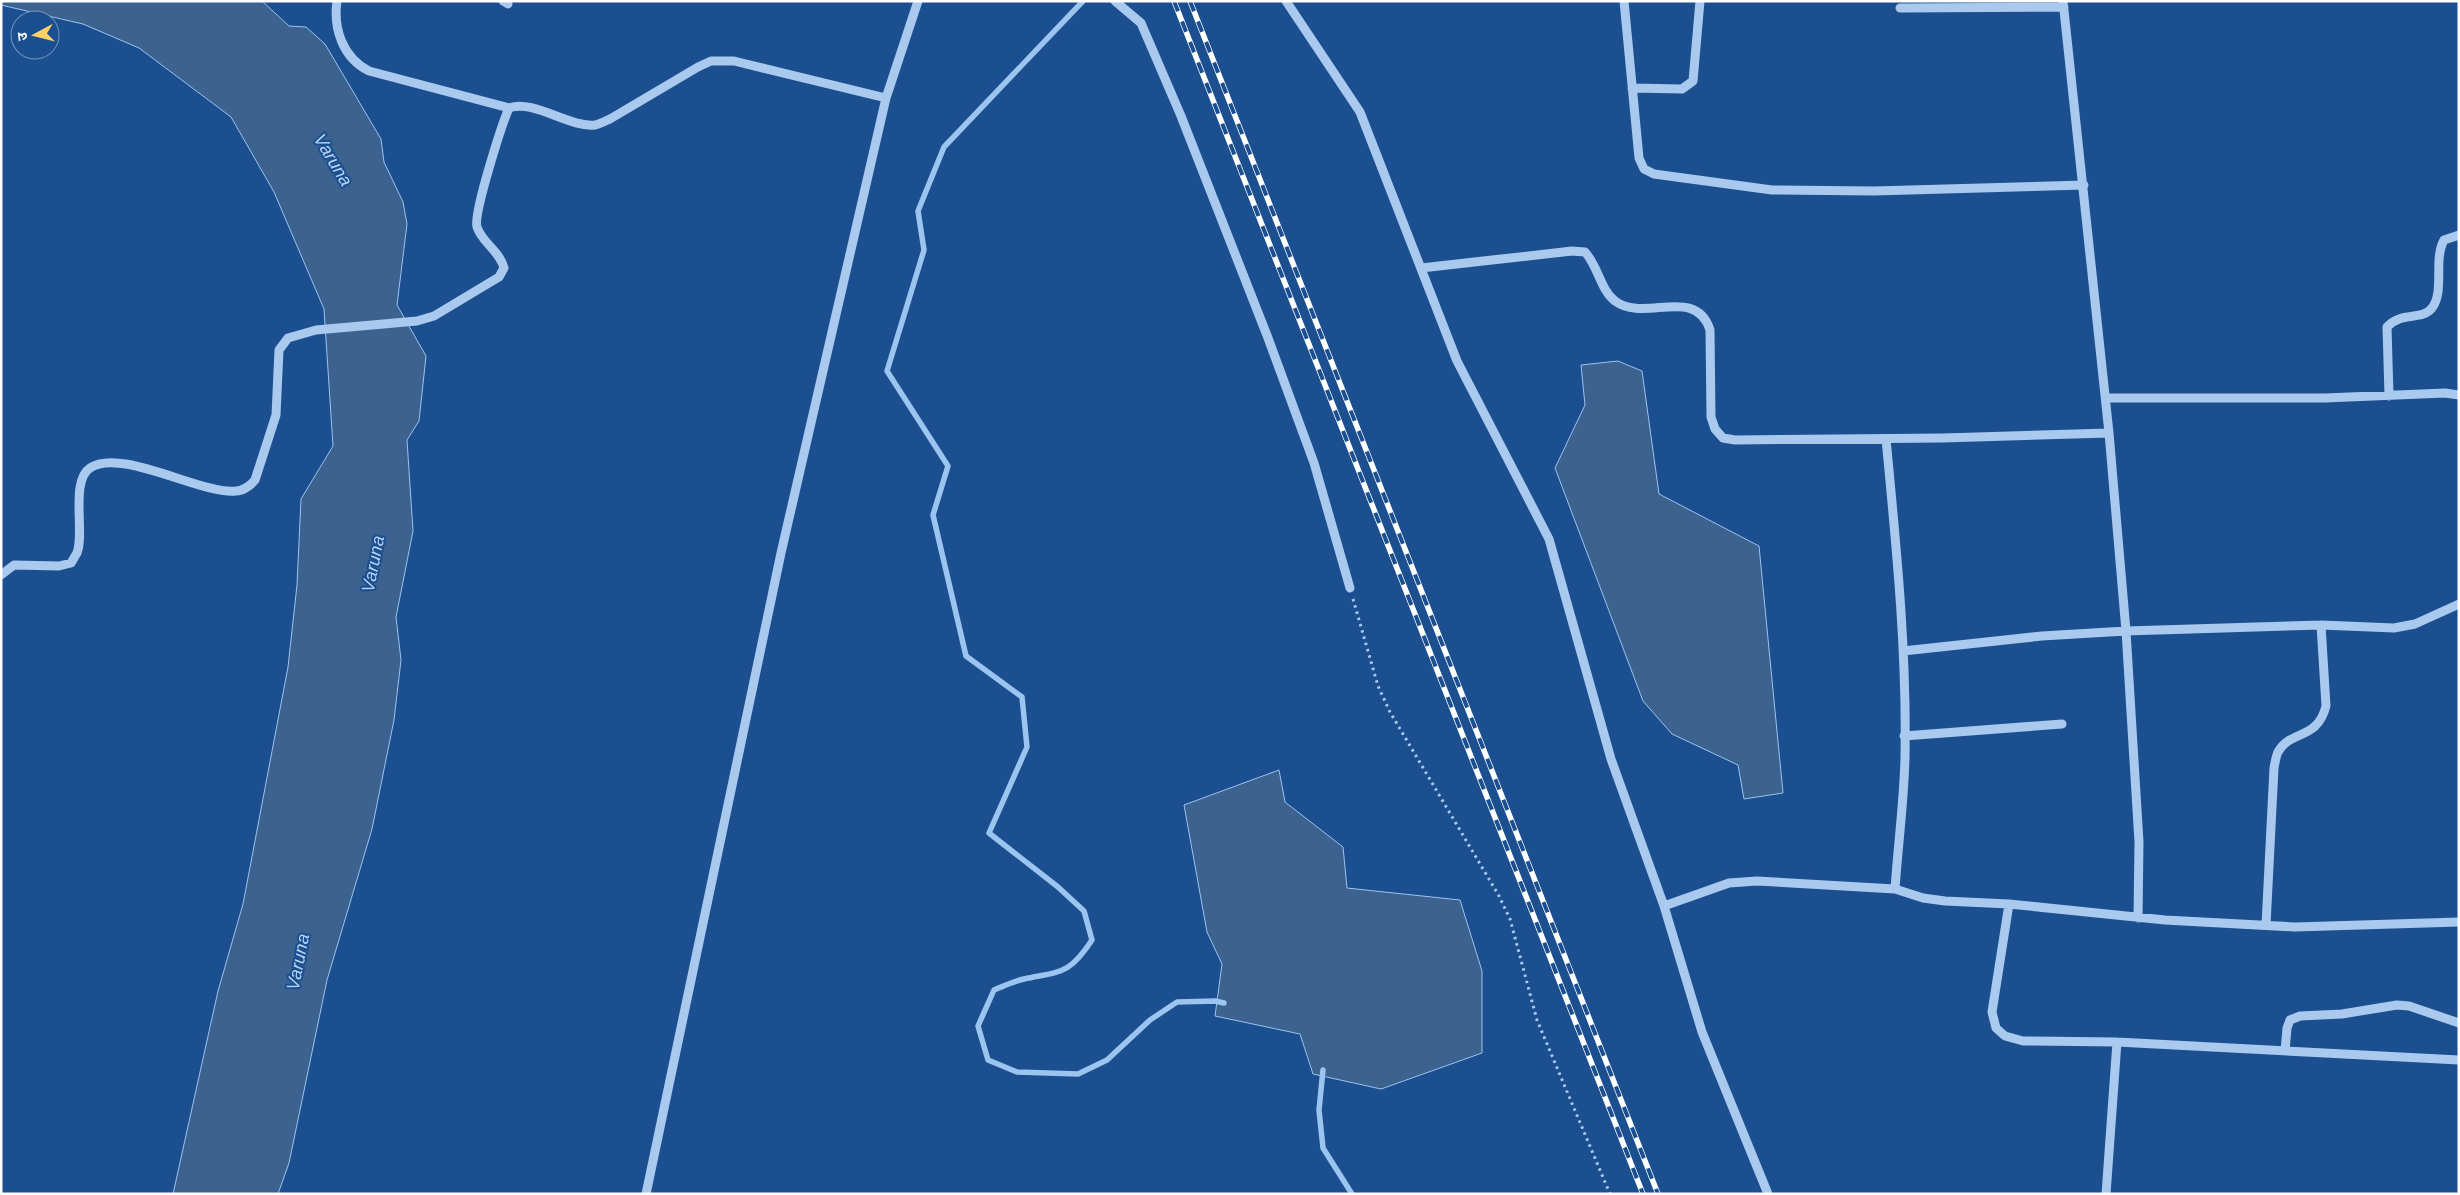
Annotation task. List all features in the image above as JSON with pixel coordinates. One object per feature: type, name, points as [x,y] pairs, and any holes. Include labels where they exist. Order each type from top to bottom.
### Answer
[{"type":"street","points":[[336,1],[336,28],[349,56],[358,66],[369,71],[510,108],[527,107],[594,125],[610,119],[698,67],[711,62],[734,61],[886,98]]},
{"type":"street","points":[[646,1194],[780,553],[886,98],[918,1]]},
{"type":"street","points":[[1115,1],[1141,23],[1181,116],[1268,338],[1314,463],[1350,588]]},
{"type":"street","points":[[1286,1],[1360,112],[1457,361],[1549,539],[1604,740],[1664,906],[1702,1032],[1768,1194]]},
{"type":"street","points":[[1624,1],[1639,158],[1644,168],[1654,174],[1772,190],[1874,191],[2084,185]]},
{"type":"street","points":[[1632,88],[1682,89],[1693,81],[1700,1]]},
{"type":"street","points":[[1900,8],[2064,4],[2110,433],[2126,630],[2139,842],[2138,918]]},
{"type":"street","points":[[1,575],[14,565],[59,566],[71,563],[77,552],[81,481],[89,468],[103,463],[134,466],[221,490],[236,491],[250,485],[255,480],[276,415],[279,350],[288,338],[316,330],[417,321],[443,312],[499,276],[504,268],[502,259],[480,234],[476,225],[482,193],[510,108]]},
{"type":"street","points":[[2389,396],[2387,327],[2394,319],[2424,314],[2432,308],[2436,296],[2439,249],[2444,240],[2459,235]]},
{"type":"street","points":[[1421,268],[1572,251],[1585,252],[1594,262],[1606,291],[1614,301],[1628,308],[1688,307],[1698,311],[1707,318],[1710,330],[1711,417],[1715,429],[1723,438],[1735,440],[1886,439],[2110,433]]},
{"type":"street","points":[[2106,398],[2325,398],[2459,394]]},
{"type":"street","points":[[1886,439],[1901,594],[1903,651],[1905,757],[1895,889]]},
{"type":"street","points":[[1903,651],[2042,636],[2126,630],[2321,625],[2394,628],[2415,624],[2459,604]]},
{"type":"street","points":[[2266,925],[2274,768],[2279,751],[2290,741],[2315,729],[2323,718],[2326,706],[2321,625]]},
{"type":"street","points":[[1904,736],[2062,724]]},
{"type":"street","points":[[1664,906],[1729,883],[1757,881],[1895,889],[1923,898],[1945,901],[2009,904],[2138,918],[2295,927],[2459,922]]},
{"type":"street","points":[[2009,904],[1992,1012],[1996,1028],[2005,1036],[2023,1041],[2117,1042],[2459,1060]]},
{"type":"street","points":[[2285,1051],[2286,1028],[2290,1020],[2300,1016],[2342,1014],[2397,1005],[2409,1006],[2459,1024]]},
{"type":"street","points":[[2106,1194],[2117,1042]]},
{"type":"path","points":[[1350,588],[1378,686],[1390,712],[1494,887],[1506,912],[1537,1020],[1610,1194]]},
{"type":"water","name":"Varuna","points":[[1,1],[262,1],[289,26],[306,27],[325,44],[381,139],[384,162],[403,202],[407,224],[397,305],[426,356],[419,421],[407,440],[413,531],[396,617],[401,660],[394,720],[372,829],[327,980],[289,1163],[278,1194],[173,1194],[218,991],[243,904],[288,667],[297,585],[301,499],[333,446],[324,309],[274,192],[231,117],[139,48],[83,24],[60,19],[60,10],[23,10],[1,5]]},
{"type":"water","points":[[1618,361],[1642,371],[1659,494],[1759,546],[1783,793],[1744,799],[1738,765],[1672,734],[1643,701],[1555,468],[1585,405],[1581,365]]},
{"type":"water","points":[[1279,770],[1285,802],[1343,847],[1347,888],[1460,900],[1482,971],[1482,1053],[1381,1089],[1313,1074],[1300,1034],[1215,1016],[1222,964],[1207,932],[1184,805]]},
{"type":"waterway","points":[[1083,1],[944,147],[918,211],[924,250],[887,371],[948,466],[933,515],[966,656],[1022,697],[1027,747],[989,833],[1058,887],[1084,911],[1092,940],[1077,960],[1063,970],[1020,980],[994,990],[978,1026],[988,1060],[1017,1072],[1078,1074],[1107,1060],[1150,1020],[1177,1002],[1215,1001],[1224,1003]]},
{"type":"waterway","points":[[1323,1070],[1319,1110],[1323,1148],[1352,1194]]},
{"type":"railway","points":[[1174,1],[1643,1194]]},
{"type":"railway","points":[[1190,1],[1658,1194]]}]
